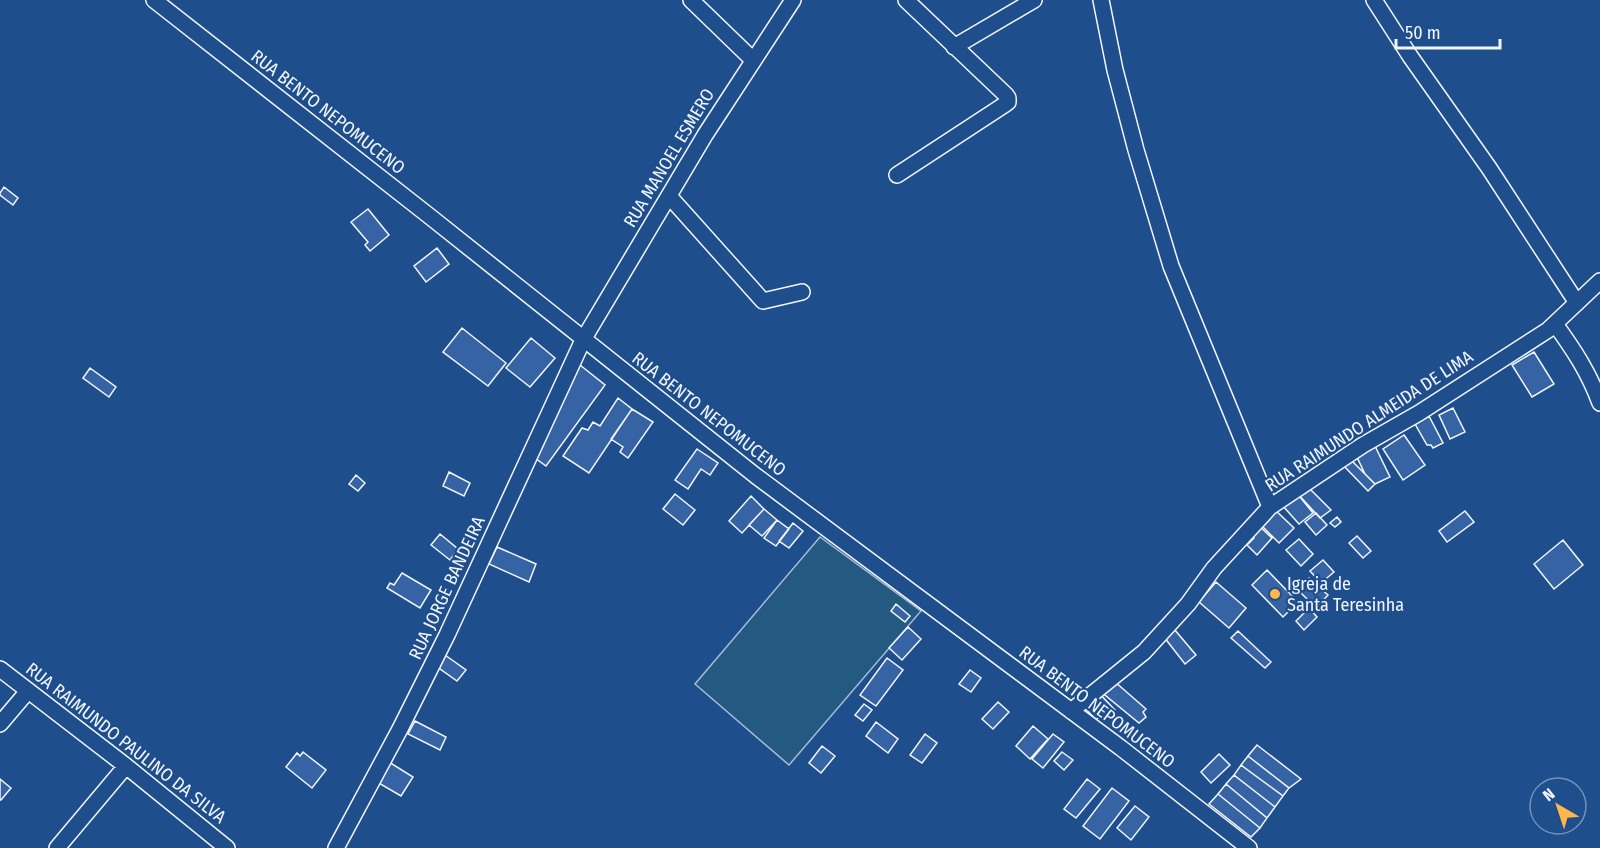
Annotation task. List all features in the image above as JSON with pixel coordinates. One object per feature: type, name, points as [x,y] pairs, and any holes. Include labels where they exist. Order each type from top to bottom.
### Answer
[{"type":"street","name":"RUA BENTO NEPOMUCENO","points":[[154,0],[428,214],[756,476],[1071,711],[1249,848]]},
{"type":"street","points":[[691,0],[753,60]]},
{"type":"street","name":"RUA MANOEL ESMERO","points":[[583,340],[705,135],[793,0]]},
{"type":"street","points":[[897,175],[1008,102],[1006,95],[906,0]]},
{"type":"street","points":[[954,46],[1034,0]]},
{"type":"street","points":[[1101,0],[1118,81],[1171,266],[1270,507]]},
{"type":"street","points":[[1374,0],[1578,303]]},
{"type":"street","points":[[669,196],[763,301],[802,292]]},
{"type":"street","name":"RUA RAIMUNDO ALMEIDA DE LIMA","points":[[1071,711],[1144,652],[1188,604],[1214,568],[1270,507],[1363,445],[1419,413],[1529,343],[1556,324],[1600,281]]},
{"type":"street","points":[[1556,324],[1580,358],[1600,403]]},
{"type":"street","name":"RUA JORGE BANDEIRA","points":[[336,848],[447,635],[583,340]]},
{"type":"street","name":"RUA RAIMUNDO PAULINO DA SILVA","points":[[0,669],[126,766],[225,847]]},
{"type":"street","points":[[0,724],[28,691]]},
{"type":"street","points":[[57,848],[126,766]]},
{"type":"shaded area","points":[[820,537],[921,611],[789,765],[695,684]]},
{"type":"building","points":[[4,187],[18,198],[13,205],[0,195]]},
{"type":"building","points":[[368,209],[389,235],[370,251],[365,245],[368,242],[351,222]]},
{"type":"building","points":[[437,248],[449,264],[426,282],[414,266]]},
{"type":"building","points":[[462,328],[506,363],[488,386],[443,352]]},
{"type":"building","points":[[531,338],[555,358],[530,387],[506,368]]},
{"type":"building","points":[[1534,352],[1554,384],[1532,397],[1512,365]]},
{"type":"building","points":[[580,365],[605,385],[546,466],[535,458]]},
{"type":"building","points":[[90,368],[116,387],[109,397],[83,378]]},
{"type":"building","points":[[618,398],[632,409],[589,473],[563,456],[582,428],[588,430],[593,422],[600,426]]},
{"type":"building","points":[[1453,408],[1465,432],[1450,439],[1439,415]]},
{"type":"building","points":[[632,409],[653,422],[628,458],[620,452],[623,447],[611,439]]},
{"type":"building","points":[[1429,416],[1443,443],[1433,448],[1427,445],[1415,424]]},
{"type":"building","points":[[1404,435],[1425,465],[1403,480],[1383,449]]},
{"type":"building","points":[[1374,444],[1390,477],[1375,484],[1365,474],[1355,453]]},
{"type":"building","points":[[697,449],[718,463],[710,475],[701,469],[688,489],[675,480]]},
{"type":"building","points":[[1349,458],[1375,484],[1368,491],[1342,464]]},
{"type":"building","points":[[449,472],[470,483],[464,496],[443,486]]},
{"type":"building","points":[[356,475],[365,483],[358,491],[349,484]]},
{"type":"building","points":[[1306,485],[1331,510],[1320,518],[1296,492]]},
{"type":"building","points":[[1296,492],[1313,513],[1299,524],[1282,505]]},
{"type":"building","points":[[675,494],[695,510],[683,525],[663,509]]},
{"type":"building","points":[[751,496],[764,509],[742,533],[729,521]]},
{"type":"building","points":[[1273,508],[1294,528],[1279,543],[1259,523]]},
{"type":"building","points":[[764,509],[777,520],[762,536],[749,525]]},
{"type":"building","points":[[1465,511],[1474,522],[1447,542],[1439,531]]},
{"type":"building","points":[[1316,513],[1327,525],[1316,535],[1305,522]]},
{"type":"building","points":[[1337,517],[1341,522],[1335,527],[1330,523]]},
{"type":"building","points":[[777,520],[789,529],[776,546],[764,538]]},
{"type":"building","points":[[793,523],[803,531],[789,548],[779,541]]},
{"type":"building","points":[[1258,525],[1272,538],[1257,555],[1247,545],[1254,538],[1250,534]]},
{"type":"building","points":[[440,534],[458,549],[450,560],[431,545]]},
{"type":"building","points":[[1357,536],[1371,551],[1363,558],[1349,543]]},
{"type":"building","points":[[1299,539],[1313,554],[1301,566],[1286,550]]},
{"type":"building","points":[[1563,540],[1583,565],[1554,589],[1534,564]]},
{"type":"building","points":[[497,547],[536,564],[529,582],[489,564]]},
{"type":"building","points":[[1323,560],[1334,572],[1321,583],[1310,571]]},
{"type":"building","name":"Igreja de Santa Teresinha","points":[[1267,570],[1298,602],[1283,617],[1252,585]]},
{"type":"building","points":[[402,573],[431,590],[420,608],[387,588],[390,583],[394,585]]},
{"type":"building","points":[[1309,578],[1328,595],[1316,608],[1298,590]]},
{"type":"building","points":[[1216,582],[1246,608],[1229,628],[1199,602]]},
{"type":"building","points":[[896,604],[910,616],[905,622],[891,611]]},
{"type":"building","points":[[1309,608],[1317,617],[1304,630],[1296,621]]},
{"type":"building","points":[[908,627],[921,639],[902,660],[889,648]]},
{"type":"building","points":[[1174,629],[1196,655],[1185,664],[1164,637]]},
{"type":"building","points":[[1238,631],[1271,662],[1265,668],[1231,638]]},
{"type":"building","points":[[445,655],[466,670],[457,681],[436,666]]},
{"type":"building","points":[[887,658],[903,670],[876,706],[860,695]]},
{"type":"building","points":[[970,670],[981,678],[971,692],[959,684]]},
{"type":"building","points":[[1114,681],[1146,709],[1143,712],[1146,717],[1139,723],[1100,691]]},
{"type":"building","points":[[1098,692],[1115,710],[1105,720],[1101,715],[1096,720],[1083,706]]},
{"type":"building","points":[[998,702],[1009,712],[993,729],[982,719]]},
{"type":"building","points":[[864,704],[872,710],[863,721],[855,715]]},
{"type":"building","points":[[415,721],[446,737],[440,750],[408,734]]},
{"type":"building","points":[[876,722],[898,739],[888,753],[866,736]]},
{"type":"building","points":[[1033,726],[1048,739],[1030,759],[1016,746]]},
{"type":"building","points":[[925,734],[937,743],[922,763],[910,755]]},
{"type":"building","points":[[1053,734],[1064,742],[1043,768],[1032,759]]},
{"type":"building","points":[[1257,745],[1301,779],[1289,788],[1248,756]]},
{"type":"building","points":[[822,746],[835,756],[821,773],[809,763]]},
{"type":"building","points":[[303,752],[326,770],[312,788],[286,767],[297,753],[300,756]]},
{"type":"building","points":[[1062,752],[1073,760],[1064,770],[1054,761]]},
{"type":"building","points":[[1219,754],[1230,765],[1211,783],[1201,772]]},
{"type":"building","points":[[1248,756],[1289,788],[1283,796],[1241,765]]},
{"type":"building","points":[[389,762],[413,777],[401,796],[377,782]]},
{"type":"building","points":[[1241,765],[1283,796],[1275,807],[1234,775]]},
{"type":"building","points":[[1234,775],[1275,807],[1267,818],[1226,784]]},
{"type":"building","points":[[0,779],[11,788],[1,800],[0,800]]},
{"type":"building","points":[[1087,779],[1100,789],[1076,818],[1064,809]]},
{"type":"building","points":[[1226,784],[1267,818],[1260,828],[1218,794]]},
{"type":"building","points":[[1112,788],[1129,801],[1100,839],[1083,826]]},
{"type":"building","points":[[1218,794],[1260,828],[1251,837],[1209,804]]},
{"type":"building","points":[[1135,806],[1149,817],[1131,840],[1117,828]]},
{"type":"place","name":"Igreja de Santa Teresinha","points":[[1275,594]]}]
